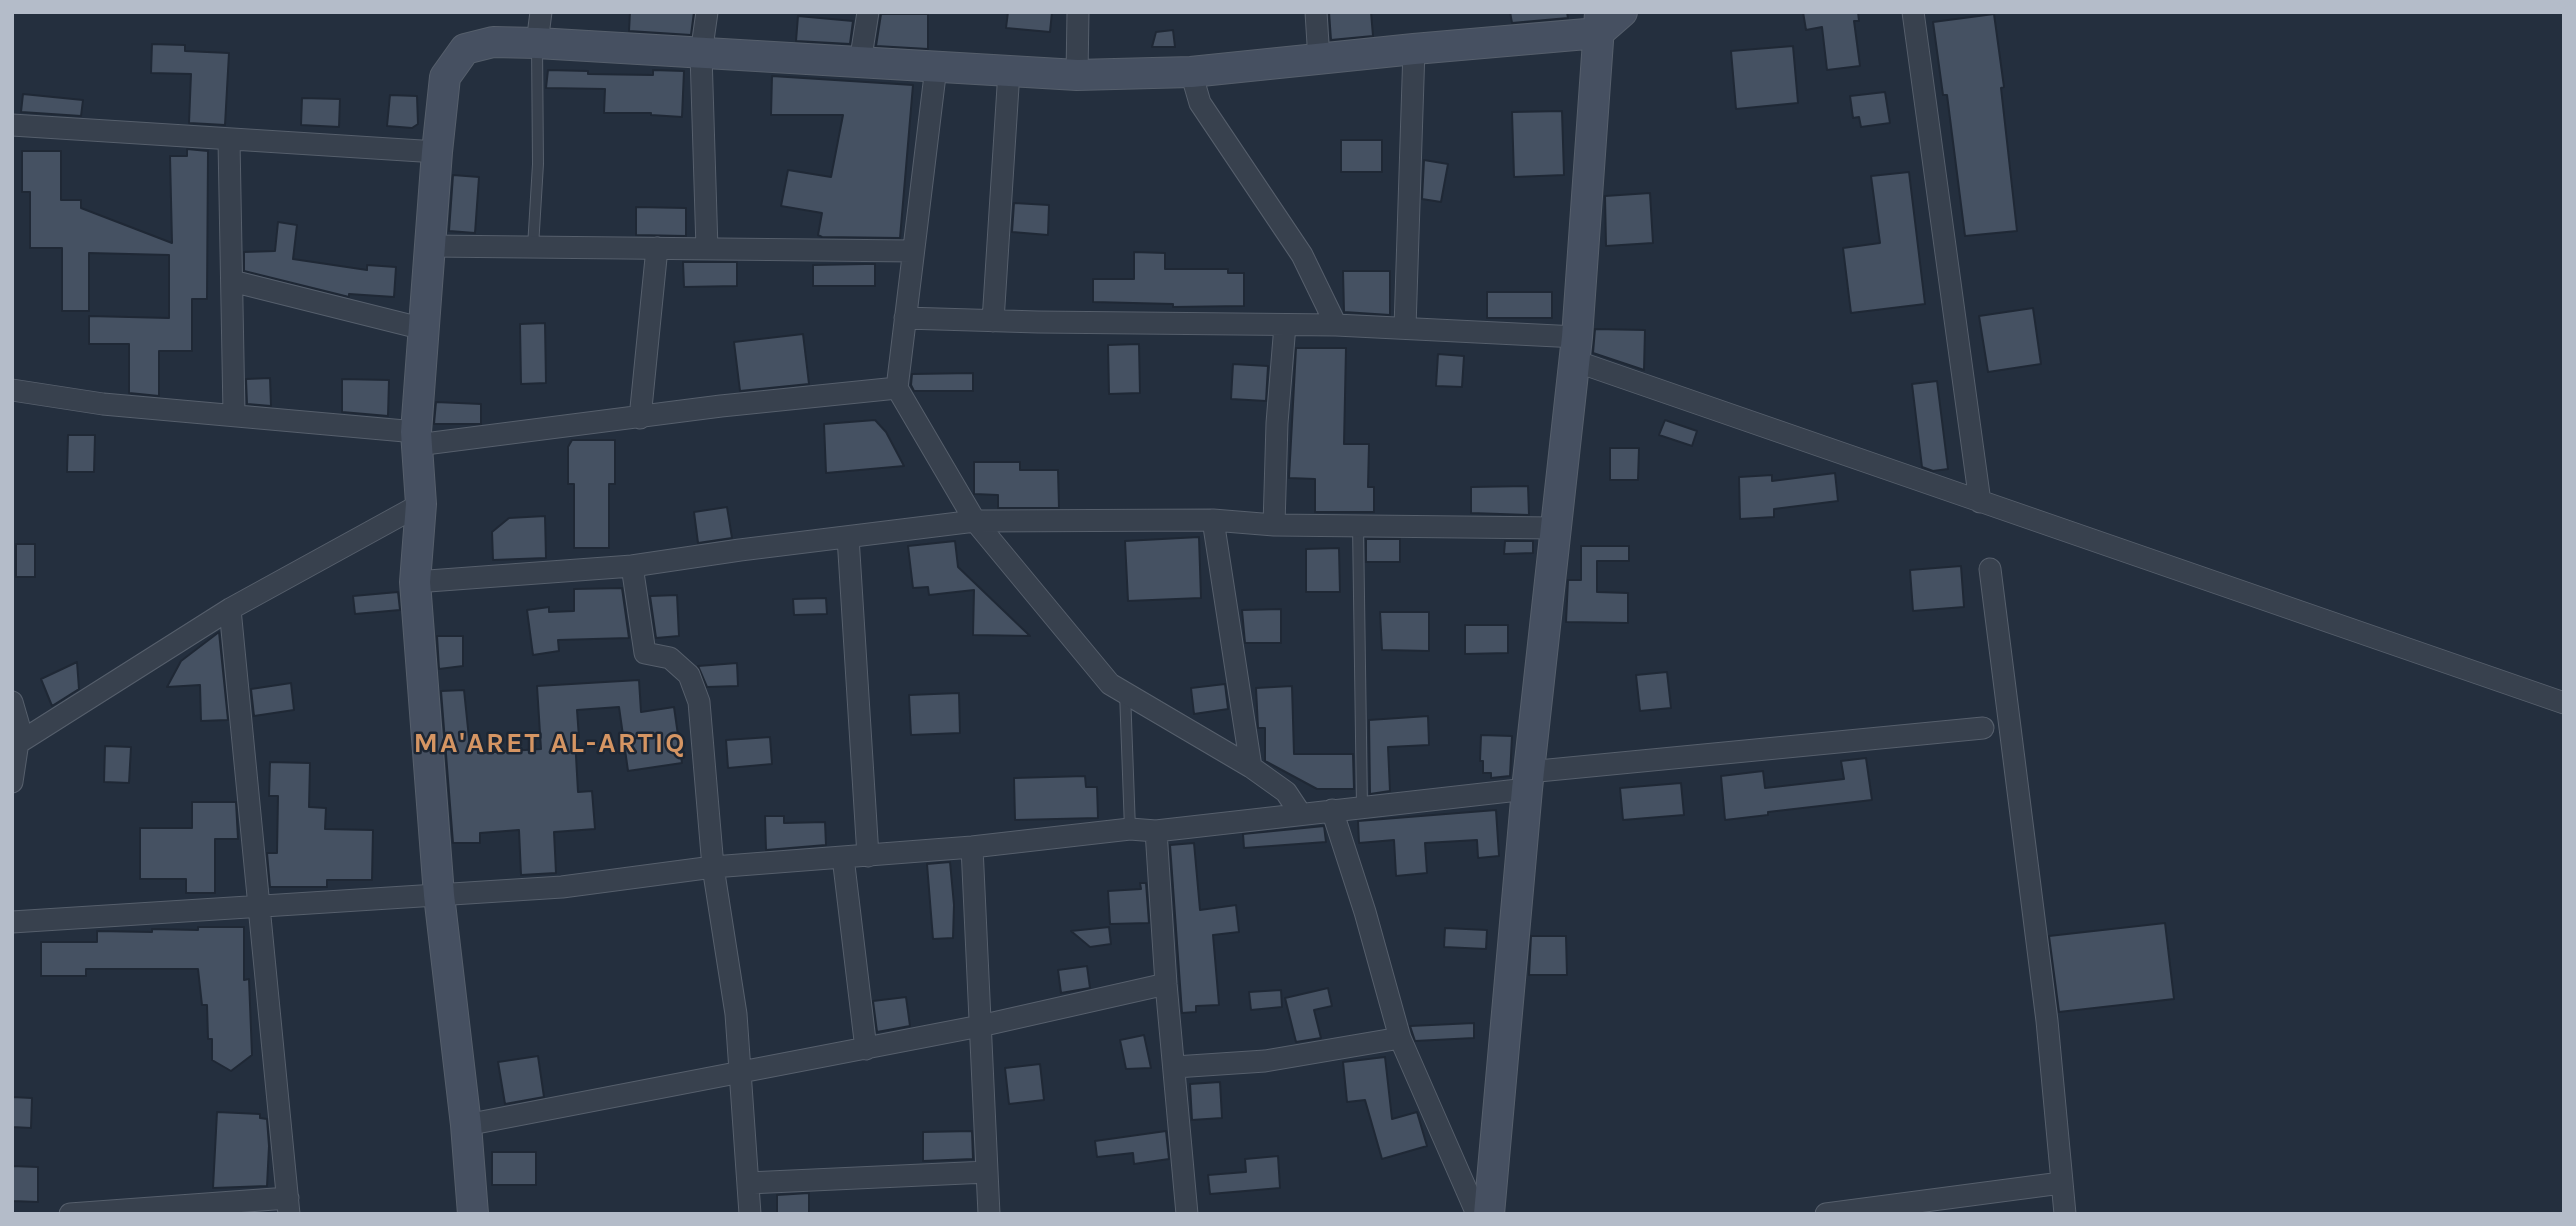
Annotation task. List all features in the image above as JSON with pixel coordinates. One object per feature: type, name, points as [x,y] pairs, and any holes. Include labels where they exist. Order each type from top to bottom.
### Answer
[{"type":"street","points":[[537,43],[541,12]]},
{"type":"street","points":[[707,12],[701,54],[707,249]]},
{"type":"street","points":[[860,63],[868,12]]},
{"type":"street","points":[[1077,75],[1078,12]]},
{"type":"street","points":[[1316,12],[1319,60]]},
{"type":"street","points":[[473,1214],[466,1125],[439,895],[415,582],[421,504],[416,438],[437,152],[445,77],[465,49],[492,42],[537,43],[1077,75],[1191,72],[1415,49],[1599,23],[1622,12]]},
{"type":"street","points":[[1913,12],[1980,502]]},
{"type":"street","points":[[1489,1214],[1527,781],[1576,349],[1599,23]]},
{"type":"street","points":[[1405,328],[1415,49]]},
{"type":"street","points":[[936,67],[897,388],[975,522],[1110,684],[1251,767],[1286,792],[1300,813]]},
{"type":"street","points":[[993,321],[1009,71]]},
{"type":"street","points":[[1191,72],[1200,103],[1302,255],[1336,325]]},
{"type":"street","points":[[12,125],[229,141],[437,152]]},
{"type":"street","points":[[229,141],[234,414]]},
{"type":"street","points":[[430,246],[914,251]]},
{"type":"street","points":[[640,418],[657,248]]},
{"type":"street","points":[[232,281],[424,329]]},
{"type":"street","points":[[905,318],[1405,328],[1576,349],[1980,502],[2564,703]]},
{"type":"street","points":[[1274,525],[1277,423],[1285,325]]},
{"type":"street","points":[[12,390],[103,404],[234,414],[416,438],[640,418],[721,406],[897,388]]},
{"type":"street","points":[[18,742],[230,609],[421,504]]},
{"type":"street","points":[[415,582],[632,566],[740,550],[975,522],[1213,520],[1274,525],[1556,528]]},
{"type":"street","points":[[1213,520],[1251,767]]},
{"type":"street","points":[[848,537],[868,856]]},
{"type":"street","points":[[632,566],[645,653],[670,657],[689,674],[699,702],[713,867],[736,1014],[750,1214]]},
{"type":"street","points":[[1990,569],[2046,1007],[2065,1214]]},
{"type":"street","points":[[70,1214],[288,1206],[230,609]]},
{"type":"street","points":[[12,702],[18,742],[12,782]]},
{"type":"street","points":[[12,922],[562,887],[713,867],[972,847],[1130,829],[1156,831],[1362,807],[1527,781],[1983,728]]},
{"type":"street","points":[[1332,810],[1365,912],[1400,1038],[1477,1214]]},
{"type":"street","points":[[1156,831],[1166,984],[1187,1214]]},
{"type":"street","points":[[972,847],[989,1214]]},
{"type":"street","points":[[843,857],[866,1049]]},
{"type":"street","points":[[466,1125],[866,1049],[1166,984]]},
{"type":"street","points":[[1175,1067],[1265,1061],[1400,1038]]},
{"type":"street","points":[[748,1183],[987,1172]]},
{"type":"street","points":[[1826,1214],[2061,1183]]},
{"type":"lane","points":[[533,247],[538,164],[537,43]]},
{"type":"lane","points":[[1358,526],[1362,807]]},
{"type":"lane","points":[[1125,692],[1130,829]]},
{"type":"building","points":[[630,12],[694,12],[691,35],[629,31]]},
{"type":"building","points":[[1008,12],[1052,12],[1050,32],[1006,28]]},
{"type":"building","points":[[1329,12],[1371,12],[1373,36],[1331,40]]},
{"type":"building","points":[[1510,12],[1567,12],[1568,18],[1512,23]]},
{"type":"building","points":[[1803,12],[1858,12],[1859,21],[1854,21],[1860,66],[1827,70],[1822,27],[1806,30]]},
{"type":"building","points":[[881,14],[928,14],[928,49],[876,46]]},
{"type":"building","points":[[1994,14],[2004,87],[2001,88],[2017,231],[1965,236],[1947,95],[1943,95],[1933,22]]},
{"type":"building","points":[[798,16],[853,21],[850,44],[796,41]]},
{"type":"building","points":[[1173,30],[1175,47],[1152,47],[1156,32]]},
{"type":"building","points":[[152,44],[185,45],[185,51],[229,53],[225,125],[189,123],[191,74],[151,73]]},
{"type":"building","points":[[1793,46],[1798,103],[1736,109],[1731,51]]},
{"type":"building","points":[[548,70],[653,75],[653,70],[684,71],[682,117],[651,113],[604,113],[605,89],[546,88]]},
{"type":"building","points":[[772,76],[913,85],[900,238],[822,237],[818,235],[822,213],[781,206],[788,170],[831,177],[843,115],[771,115]]},
{"type":"building","points":[[1885,92],[1890,123],[1861,127],[1859,117],[1853,118],[1850,96]]},
{"type":"building","points":[[23,94],[83,100],[81,116],[21,112]]},
{"type":"building","points":[[390,95],[417,96],[418,124],[412,128],[387,126]]},
{"type":"building","points":[[302,98],[340,99],[339,127],[301,125]]},
{"type":"building","points":[[1562,111],[1564,175],[1514,177],[1512,112]]},
{"type":"building","points":[[1341,140],[1382,140],[1382,172],[1341,172]]},
{"type":"building","points":[[187,149],[208,151],[207,299],[192,299],[192,351],[159,351],[159,396],[129,393],[129,344],[89,344],[89,316],[169,318],[169,255],[89,253],[89,311],[62,311],[62,248],[30,248],[30,192],[22,192],[22,151],[61,151],[61,200],[81,200],[81,208],[172,243],[170,156],[187,156]]},
{"type":"building","points":[[1424,160],[1448,164],[1441,202],[1422,199]]},
{"type":"building","points":[[1909,172],[1925,304],[1851,313],[1843,248],[1880,243],[1871,176]]},
{"type":"building","points":[[453,175],[479,177],[475,233],[449,231]]},
{"type":"building","points":[[1650,193],[1653,243],[1606,246],[1605,196]]},
{"type":"building","points":[[1014,203],[1049,205],[1048,235],[1012,232]]},
{"type":"building","points":[[636,207],[686,208],[686,236],[636,235]]},
{"type":"building","points":[[278,222],[297,225],[293,259],[367,270],[367,265],[396,267],[394,297],[349,294],[349,297],[244,271],[244,252],[275,251]]},
{"type":"building","points":[[1134,252],[1165,253],[1165,269],[1228,269],[1228,273],[1244,273],[1244,306],[1173,307],[1173,304],[1093,302],[1093,279],[1134,279]]},
{"type":"building","points":[[683,262],[737,262],[737,286],[684,287]]},
{"type":"building","points":[[875,264],[875,286],[813,286],[813,265]]},
{"type":"building","points":[[1343,271],[1390,271],[1390,315],[1344,312]]},
{"type":"building","points":[[1487,292],[1552,292],[1552,318],[1487,318]]},
{"type":"building","points":[[2033,308],[2041,364],[1988,372],[1979,316]]},
{"type":"building","points":[[545,323],[546,383],[521,384],[520,324]]},
{"type":"building","points":[[1595,329],[1645,330],[1644,370],[1593,353]]},
{"type":"building","points":[[803,334],[809,384],[740,391],[734,342]]},
{"type":"building","points":[[1139,344],[1140,393],[1109,394],[1108,345]]},
{"type":"building","points":[[1296,348],[1346,348],[1344,444],[1369,444],[1368,487],[1374,487],[1374,512],[1315,512],[1315,479],[1289,478]]},
{"type":"building","points":[[1438,354],[1464,356],[1462,387],[1436,386]]},
{"type":"building","points":[[1233,364],[1268,366],[1266,401],[1231,399]]},
{"type":"building","points":[[973,373],[973,391],[914,391],[911,385],[912,374]]},
{"type":"building","points":[[270,378],[271,406],[247,404],[246,379]]},
{"type":"building","points":[[342,379],[389,380],[388,416],[342,412]]},
{"type":"building","points":[[1937,381],[1948,469],[1933,471],[1922,467],[1912,384]]},
{"type":"building","points":[[436,402],[481,404],[481,424],[434,424]]},
{"type":"building","points":[[875,420],[886,432],[904,466],[826,473],[824,424]]},
{"type":"building","points":[[1665,420],[1697,431],[1692,446],[1659,435]]},
{"type":"building","points":[[68,435],[95,435],[94,472],[67,472]]},
{"type":"building","points":[[572,440],[615,440],[615,484],[609,484],[609,548],[574,548],[574,484],[568,484],[568,447]]},
{"type":"building","points":[[1610,448],[1639,448],[1638,480],[1610,480]]},
{"type":"building","points":[[974,462],[1020,462],[1020,470],[1058,470],[1059,508],[998,508],[998,495],[974,494]]},
{"type":"building","points":[[1835,473],[1838,501],[1774,509],[1774,517],[1740,519],[1739,477],[1772,475],[1772,481]]},
{"type":"building","points":[[1528,486],[1529,515],[1471,513],[1471,487]]},
{"type":"building","points":[[727,507],[732,538],[698,543],[694,512]]},
{"type":"building","points":[[545,516],[546,558],[493,560],[492,532],[509,518]]},
{"type":"building","points":[[1199,537],[1201,598],[1128,601],[1125,541]]},
{"type":"building","points":[[1366,539],[1400,539],[1400,562],[1366,562]]},
{"type":"building","points":[[955,541],[958,567],[1030,636],[973,635],[974,590],[929,595],[928,587],[913,588],[908,546]]},
{"type":"building","points":[[1505,541],[1533,541],[1533,553],[1504,554]]},
{"type":"building","points":[[16,544],[35,544],[35,577],[16,577]]},
{"type":"building","points":[[1581,546],[1629,546],[1629,561],[1597,561],[1597,592],[1628,593],[1628,623],[1566,622],[1568,580],[1581,580]]},
{"type":"building","points":[[1339,548],[1340,592],[1306,592],[1306,549]]},
{"type":"building","points":[[1961,566],[1964,607],[1913,611],[1910,570]]},
{"type":"building","points":[[622,588],[629,638],[558,640],[559,651],[533,655],[527,610],[549,607],[549,612],[574,611],[574,589]]},
{"type":"building","points":[[398,592],[400,610],[355,614],[353,596]]},
{"type":"building","points":[[677,595],[679,636],[656,638],[650,596]]},
{"type":"building","points":[[826,598],[827,614],[794,615],[793,599]]},
{"type":"building","points":[[1281,609],[1281,643],[1245,643],[1242,610]]},
{"type":"building","points":[[1380,612],[1429,612],[1429,651],[1382,650]]},
{"type":"building","points":[[1465,625],[1508,625],[1508,653],[1465,654]]},
{"type":"building","points":[[219,632],[228,720],[201,721],[200,685],[167,687],[181,661]]},
{"type":"building","points":[[437,636],[463,636],[463,666],[439,669]]},
{"type":"building","points":[[77,662],[79,689],[52,706],[41,679]]},
{"type":"building","points":[[737,663],[738,686],[707,687],[698,666]]},
{"type":"building","points":[[1667,672],[1671,708],[1640,711],[1636,675]]},
{"type":"building","points":[[639,680],[641,712],[674,707],[682,763],[628,771],[619,707],[577,710],[579,738],[575,738],[578,792],[592,791],[595,829],[554,832],[556,873],[521,875],[519,830],[480,833],[480,843],[453,843],[441,691],[464,690],[470,748],[478,747],[478,753],[541,749],[537,686]]},
{"type":"building","points":[[291,683],[294,710],[254,716],[251,689]]},
{"type":"building","points":[[1225,684],[1228,709],[1194,714],[1191,688]]},
{"type":"building","points":[[1292,686],[1294,754],[1353,754],[1354,789],[1317,789],[1265,761],[1265,728],[1258,728],[1256,688]]},
{"type":"building","points":[[959,693],[960,733],[911,735],[909,695]]},
{"type":"building","points":[[1428,716],[1429,745],[1388,747],[1390,791],[1370,794],[1369,720]]},
{"type":"building","points":[[1481,735],[1512,736],[1510,776],[1491,778],[1491,773],[1483,773],[1483,761],[1480,761]]},
{"type":"building","points":[[770,737],[772,764],[728,768],[726,740]]},
{"type":"building","points":[[105,746],[131,747],[129,783],[104,782]]},
{"type":"building","points":[[1866,758],[1872,800],[1768,812],[1768,815],[1725,820],[1721,776],[1763,771],[1765,788],[1844,779],[1841,761]]},
{"type":"building","points":[[270,762],[310,763],[309,807],[326,808],[325,829],[373,830],[372,880],[327,880],[327,887],[270,887],[267,853],[277,853],[278,796],[269,796]]},
{"type":"building","points":[[1085,776],[1086,787],[1097,787],[1098,818],[1015,820],[1014,778]]},
{"type":"building","points":[[1681,783],[1684,815],[1623,820],[1620,788]]},
{"type":"building","points":[[192,802],[236,802],[238,839],[215,839],[215,893],[186,893],[186,879],[140,879],[140,828],[192,828]]},
{"type":"building","points":[[1496,810],[1499,856],[1478,858],[1477,840],[1425,843],[1427,873],[1396,876],[1394,840],[1359,843],[1358,821]]},
{"type":"building","points":[[765,816],[784,816],[784,823],[825,822],[826,845],[766,850]]},
{"type":"building","points":[[1324,826],[1326,842],[1244,848],[1243,834]]},
{"type":"building","points":[[1194,843],[1200,910],[1236,905],[1239,932],[1213,935],[1219,1005],[1196,1006],[1196,1012],[1182,1013],[1170,845]]},
{"type":"building","points":[[950,862],[954,905],[953,938],[933,939],[927,864]]},
{"type":"building","points":[[1140,883],[1146,883],[1149,923],[1110,924],[1108,891],[1141,889]]},
{"type":"building","points":[[2165,923],[2174,999],[2059,1012],[2049,936]]},
{"type":"building","points":[[198,927],[244,927],[244,980],[249,979],[252,1055],[231,1071],[212,1060],[207,1005],[202,1005],[198,969],[86,969],[86,976],[41,976],[41,942],[97,942],[97,931],[152,932],[152,929],[198,930]]},
{"type":"building","points":[[1109,927],[1111,944],[1090,947],[1071,931]]},
{"type":"building","points":[[1445,928],[1487,930],[1486,949],[1444,947]]},
{"type":"building","points":[[1531,936],[1566,936],[1567,975],[1529,975]]},
{"type":"building","points":[[1087,966],[1090,988],[1061,993],[1058,970]]},
{"type":"building","points":[[1328,988],[1332,1006],[1314,1010],[1321,1038],[1296,1042],[1285,998]]},
{"type":"building","points":[[1281,990],[1282,1007],[1251,1010],[1249,992]]},
{"type":"building","points":[[906,997],[910,1026],[877,1032],[873,1001]]},
{"type":"building","points":[[1474,1023],[1474,1038],[1415,1041],[1410,1026]]},
{"type":"building","points":[[1144,1035],[1151,1068],[1126,1069],[1120,1040]]},
{"type":"building","points":[[538,1056],[544,1097],[505,1104],[498,1062]]},
{"type":"building","points":[[1385,1057],[1392,1119],[1417,1112],[1427,1146],[1382,1159],[1365,1100],[1347,1102],[1343,1062]]},
{"type":"building","points":[[1040,1064],[1044,1100],[1009,1104],[1005,1068]]},
{"type":"building","points":[[1220,1082],[1222,1118],[1192,1120],[1190,1084]]},
{"type":"building","points":[[12,1097],[32,1098],[31,1128],[12,1127]]},
{"type":"building","points":[[217,1112],[260,1114],[260,1118],[267,1119],[267,1186],[213,1188]]},
{"type":"building","points":[[972,1131],[973,1159],[923,1161],[923,1132]]},
{"type":"building","points":[[1166,1131],[1169,1159],[1134,1164],[1133,1153],[1097,1157],[1095,1141]]},
{"type":"building","points":[[492,1152],[536,1152],[536,1185],[492,1185]]},
{"type":"building","points":[[1278,1156],[1280,1188],[1210,1194],[1208,1175],[1246,1172],[1245,1159]]},
{"type":"building","points":[[12,1166],[38,1167],[38,1202],[12,1201]]},
{"type":"building","points":[[809,1193],[809,1214],[777,1214],[777,1195]]},
{"type":"district","name":"MA'ARET AL-ARTIQ","points":[[550,744]]}]
